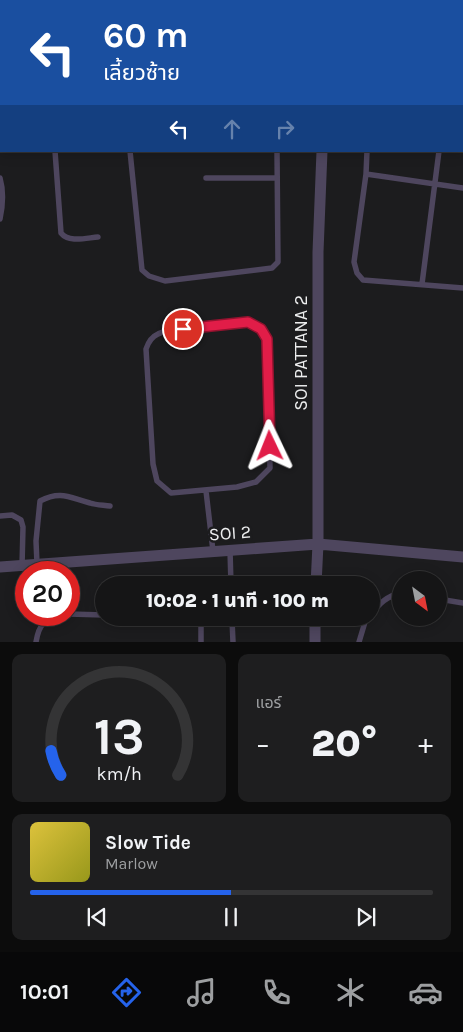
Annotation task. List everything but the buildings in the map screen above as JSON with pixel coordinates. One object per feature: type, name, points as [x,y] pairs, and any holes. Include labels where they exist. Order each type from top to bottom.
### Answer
[{"type":"street","name":"SOI PATTANA 2","points":[[316,576],[318,252],[322,152]]},
{"type":"street","name":"SOI 2","points":[[78,561],[318,544],[463,556]]},
{"type":"street","name":"SOI 2","points":[[0,568],[15,567]]},
{"type":"street","points":[[315,626],[315,642]]},
{"type":"lane","points":[[54,152],[61,233],[65,238],[70,239],[98,237]]},
{"type":"lane","points":[[130,152],[142,270],[149,276],[165,281],[272,268],[278,262],[277,152]]},
{"type":"lane","points":[[367,152],[366,174],[354,262],[357,273],[363,280],[463,288]]},
{"type":"lane","points":[[422,284],[439,152]]},
{"type":"lane","points":[[366,174],[463,188]]},
{"type":"lane","points":[[0,178],[3,201],[0,219]]},
{"type":"lane","points":[[206,178],[278,178]]},
{"type":"lane","points":[[248,322],[261,329],[267,339],[270,468],[256,482],[238,487],[206,491],[171,493],[157,481],[153,464],[146,349],[153,337],[167,330],[248,322]]},
{"type":"lane","points":[[206,491],[213,551]]},
{"type":"lane","points":[[37,561],[36,541],[40,501],[48,497],[62,495],[90,504],[110,506]]},
{"type":"lane","points":[[0,516],[12,515],[21,520],[23,527],[22,561]]},
{"type":"lane","points":[[230,550],[231,576]]},
{"type":"lane","points":[[380,602],[392,595]]},
{"type":"lane","points":[[448,600],[463,603]]},
{"type":"lane","points":[[80,614],[95,615]]},
{"type":"lane","points":[[36,642],[41,626]]},
{"type":"lane","points":[[201,626],[201,642]]},
{"type":"lane","points":[[232,626],[233,642]]},
{"type":"lane","points":[[359,642],[364,626]]},
{"type":"route","points":[[183,329],[248,322],[261,329],[267,339],[270,446]]}]
